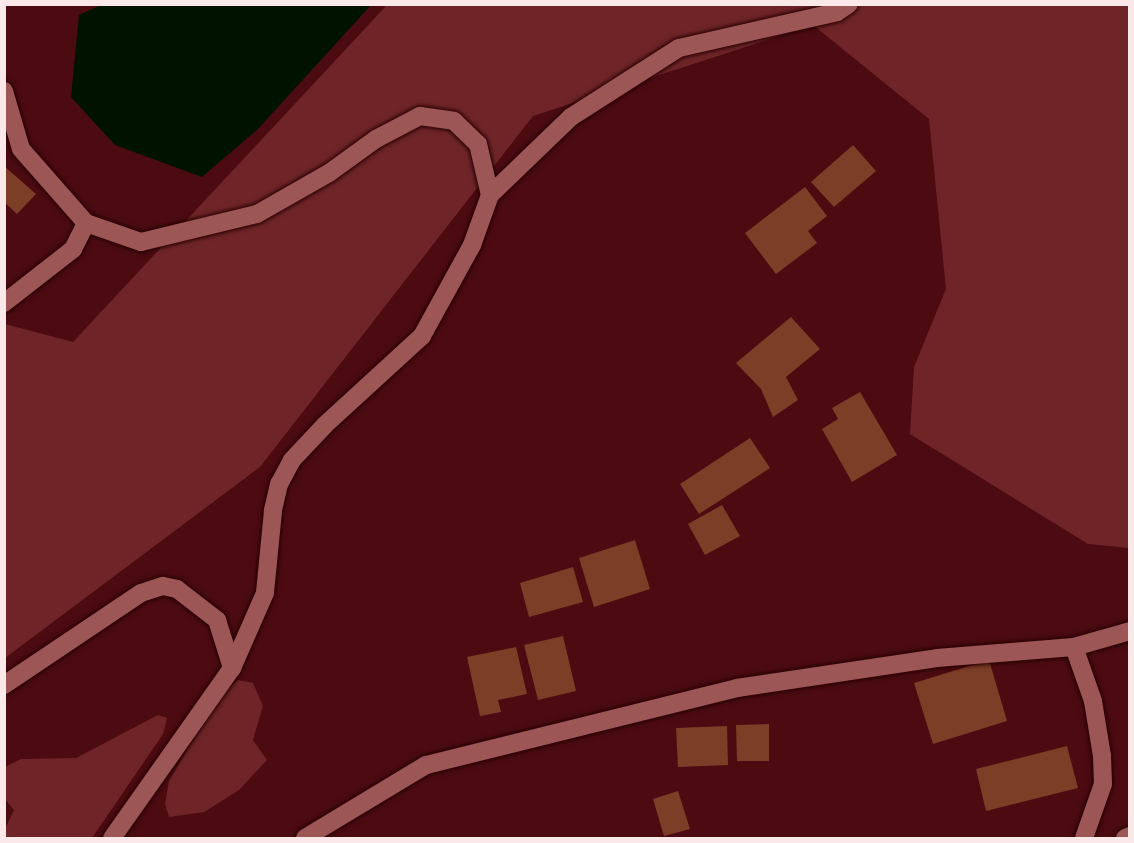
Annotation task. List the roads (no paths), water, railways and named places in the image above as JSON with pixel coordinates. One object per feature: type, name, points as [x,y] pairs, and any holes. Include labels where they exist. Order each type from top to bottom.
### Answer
[{"type":"street","points":[[112,838],[232,668],[265,593],[273,511],[279,484],[292,460],[324,425],[422,336],[472,245],[490,195],[571,117],[679,48],[837,12],[849,4]]},
{"type":"street","points":[[4,91],[21,149],[86,223],[141,242],[256,214],[329,173],[376,140],[420,116],[454,121],[478,144],[490,195]]},
{"type":"street","points":[[4,303],[73,249],[86,223]]},
{"type":"street","points":[[4,685],[141,593],[163,586],[177,589],[217,620],[232,668]]},
{"type":"street","points":[[305,838],[426,765],[437,762],[737,688],[937,658],[1074,647],[1130,631]]},
{"type":"street","points":[[1074,647],[1093,701],[1102,756],[1103,784],[1084,838]]},
{"type":"street","points":[[1125,838],[1130,836]]}]
